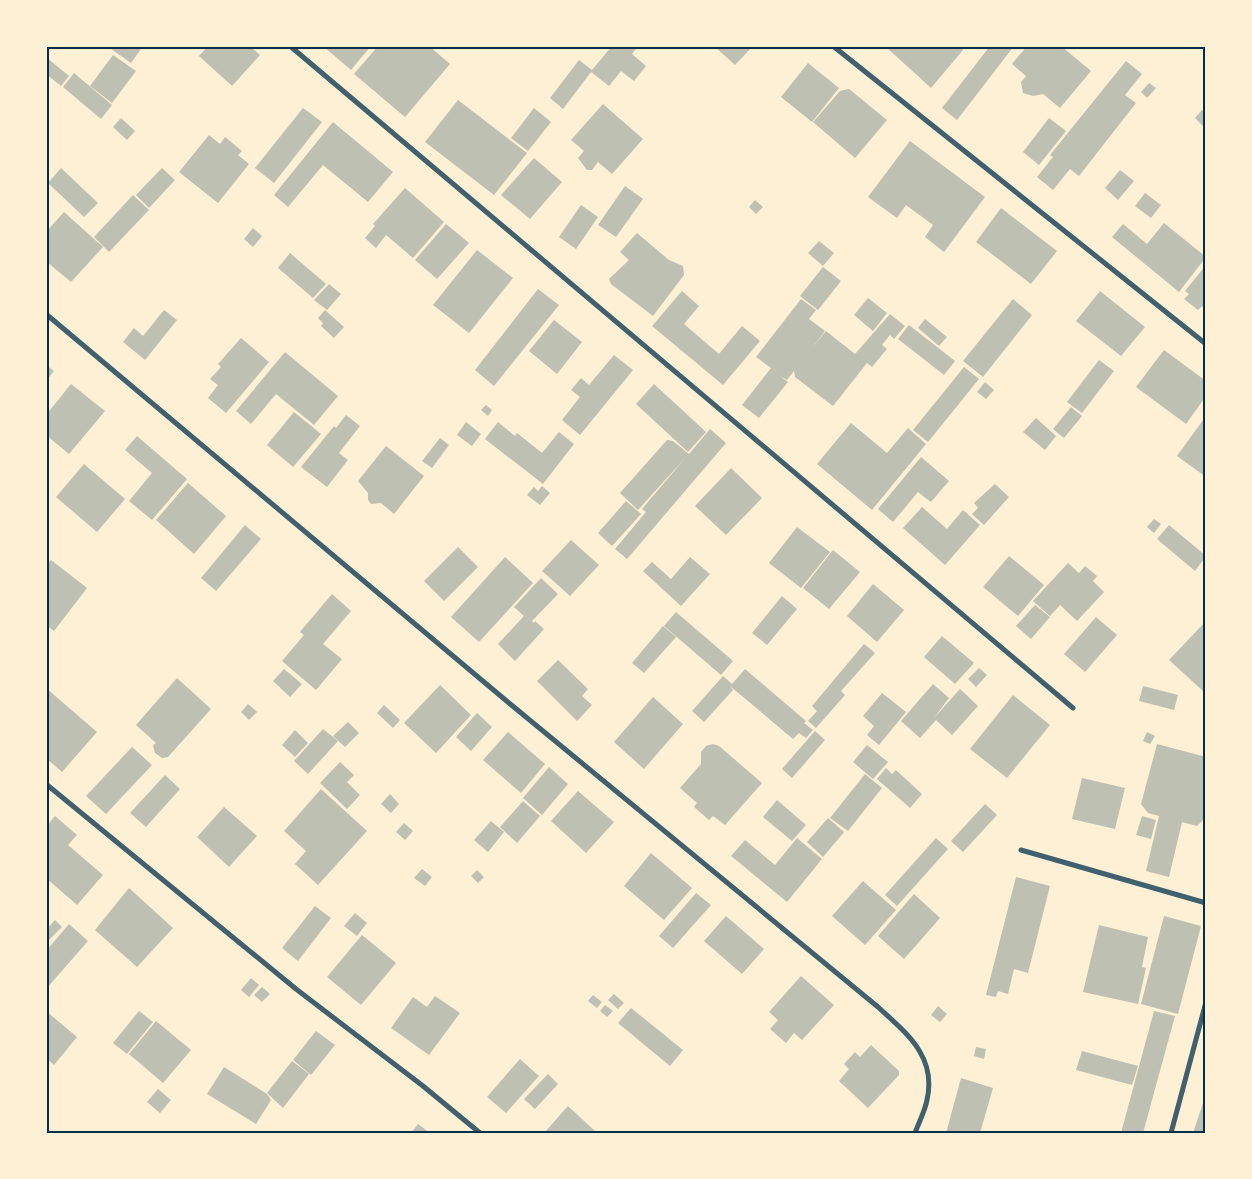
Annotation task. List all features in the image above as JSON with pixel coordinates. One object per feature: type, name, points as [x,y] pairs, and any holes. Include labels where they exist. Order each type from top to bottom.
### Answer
[{"type":"street","points":[[290,46],[1073,708]]},
{"type":"street","points":[[833,46],[1206,344]]},
{"type":"street","points":[[46,314],[508,703],[878,1007],[913,1040],[923,1055],[928,1071],[928,1100],[915,1133]]},
{"type":"street","points":[[46,784],[296,989],[423,1086],[480,1133]]},
{"type":"street","points":[[1020,850],[1206,904]]},
{"type":"street","points":[[1171,1133],[1206,1002]]},
{"type":"building","points":[[107,46],[143,46],[131,63]]},
{"type":"building","points":[[208,46],[250,46],[260,55],[232,86],[199,56]]},
{"type":"building","points":[[323,46],[371,46],[351,70]]},
{"type":"building","points":[[378,46],[429,46],[450,64],[405,117],[354,74]]},
{"type":"building","points":[[612,46],[638,46],[632,54],[646,66],[634,81],[621,71],[609,86],[591,72],[563,109],[550,98],[579,60],[592,70]]},
{"type":"building","points":[[714,46],[753,46],[735,65]]},
{"type":"building","points":[[885,46],[959,46],[963,50],[931,88]]},
{"type":"building","points":[[990,46],[1014,46],[957,120],[942,108]]},
{"type":"building","points":[[1027,46],[1061,46],[1091,71],[1060,108],[1043,94],[1033,96],[1023,93],[1021,82],[1026,76],[1012,64]]},
{"type":"building","points":[[113,55],[136,71],[112,103],[90,86]]},
{"type":"building","points":[[46,57],[69,76],[61,86],[46,74]]},
{"type":"building","points":[[1126,61],[1142,74],[1125,95],[1136,103],[1079,176],[1070,169],[1053,190],[1037,177],[1053,157],[1050,155]]},
{"type":"building","points":[[808,63],[839,88],[812,122],[781,97]]},
{"type":"building","points":[[74,73],[112,105],[101,119],[63,87]]},
{"type":"building","points":[[1149,83],[1156,88],[1147,98],[1141,92]]},
{"type":"building","points":[[849,89],[887,120],[855,158],[813,122],[840,91]]},
{"type":"building","points":[[458,100],[527,153],[494,195],[425,142]]},
{"type":"building","points":[[603,104],[643,139],[612,174],[598,162],[592,170],[587,170],[578,158],[584,151],[571,140]]},
{"type":"building","points":[[303,108],[322,122],[274,183],[255,168]]},
{"type":"building","points":[[534,108],[551,122],[528,151],[511,138]]},
{"type":"building","points":[[1202,110],[1206,113],[1206,123],[1203,126],[1195,118]]},
{"type":"building","points":[[121,118],[135,131],[127,140],[113,127]]},
{"type":"building","points":[[1049,118],[1066,131],[1039,165],[1023,152]]},
{"type":"building","points":[[333,122],[393,172],[368,202],[323,165],[288,207],[274,195]]},
{"type":"building","points":[[209,135],[220,144],[225,137],[242,151],[238,155],[249,164],[218,203],[179,172]]},
{"type":"building","points":[[910,141],[985,197],[944,252],[925,237],[933,225],[906,205],[897,218],[868,197]]},
{"type":"building","points":[[534,158],[562,182],[530,219],[501,195]]},
{"type":"building","points":[[61,168],[98,203],[84,217],[48,183]]},
{"type":"building","points":[[162,168],[175,180],[149,208],[136,195]]},
{"type":"building","points":[[1120,170],[1134,181],[1118,200],[1105,188]]},
{"type":"building","points":[[625,186],[643,199],[616,237],[598,225]]},
{"type":"building","points":[[405,188],[444,222],[413,258],[386,235],[376,248],[365,238],[375,226],[373,224]]},
{"type":"building","points":[[1145,193],[1161,205],[1151,218],[1135,206]]},
{"type":"building","points":[[133,195],[149,210],[109,252],[94,237]]},
{"type":"building","points":[[755,200],[763,207],[756,214],[749,207]]},
{"type":"building","points":[[581,205],[598,217],[576,249],[559,237]]},
{"type":"building","points":[[1001,208],[1057,251],[1031,284],[976,242]]},
{"type":"building","points":[[64,212],[103,247],[71,282],[46,261],[46,232]]},
{"type":"building","points":[[1164,223],[1206,257],[1179,292],[1112,237],[1123,224],[1147,244]]},
{"type":"building","points":[[446,224],[469,243],[437,279],[415,260]]},
{"type":"building","points":[[253,228],[262,236],[253,247],[244,239]]},
{"type":"building","points":[[637,233],[669,260],[683,266],[684,275],[653,316],[611,284],[609,279],[629,260],[620,252]]},
{"type":"building","points":[[819,241],[834,253],[823,266],[808,253]]},
{"type":"building","points":[[477,250],[513,278],[469,333],[433,305]]},
{"type":"building","points":[[290,253],[326,284],[313,298],[278,268]]},
{"type":"building","points":[[1206,265],[1206,306],[1204,308],[1202,306],[1198,310],[1184,299],[1189,294],[1185,291]]},
{"type":"building","points":[[823,267],[841,281],[818,310],[800,296]]},
{"type":"building","points":[[329,284],[341,294],[327,310],[314,300]]},
{"type":"building","points":[[538,289],[559,305],[494,386],[475,370]]},
{"type":"building","points":[[682,291],[699,306],[684,324],[719,354],[742,326],[760,341],[723,385],[652,326]]},
{"type":"building","points":[[1100,291],[1145,327],[1121,356],[1076,321]]},
{"type":"building","points":[[868,298],[887,313],[873,331],[854,315]]},
{"type":"building","points":[[801,299],[816,310],[809,319],[825,331],[812,348],[826,331],[855,354],[890,314],[905,326],[894,339],[890,335],[882,345],[887,349],[872,367],[867,363],[833,406],[795,377],[794,371],[787,380],[780,376],[788,382],[759,418],[742,405],[771,368],[756,357]]},
{"type":"building","points":[[1013,299],[1032,315],[983,377],[963,361]]},
{"type":"building","points":[[164,310],[177,320],[145,360],[123,342],[134,328],[143,336]]},
{"type":"building","points":[[325,310],[344,327],[334,338],[321,326],[323,323],[318,318]]},
{"type":"building","points":[[925,319],[947,337],[939,346],[918,328]]},
{"type":"building","points":[[554,320],[582,342],[557,374],[529,351]]},
{"type":"building","points":[[909,325],[955,361],[944,375],[898,339]]},
{"type":"building","points":[[241,338],[269,362],[226,413],[208,398],[218,385],[210,379],[221,367],[218,364]]},
{"type":"building","points":[[1164,350],[1206,381],[1206,396],[1186,424],[1136,387]]},
{"type":"building","points":[[285,352],[338,396],[314,425],[276,394],[251,424],[236,411]]},
{"type":"building","points":[[614,355],[633,370],[580,435],[562,420],[580,397],[571,390],[581,378],[589,385]]},
{"type":"building","points":[[1099,360],[1114,371],[1082,413],[1067,402]]},
{"type":"building","points":[[46,365],[54,371],[46,381]]},
{"type":"building","points":[[964,367],[979,379],[928,442],[913,430]]},
{"type":"building","points":[[985,382],[994,390],[986,399],[977,392]]},
{"type":"building","points":[[71,384],[105,411],[69,454],[46,435],[46,415]]},
{"type":"building","points":[[654,384],[706,432],[688,452],[636,404]]},
{"type":"building","points":[[486,405],[492,410],[488,416],[481,410]]},
{"type":"building","points":[[1071,407],[1082,416],[1064,438],[1053,429]]},
{"type":"building","points":[[294,412],[321,434],[293,467],[267,445]]},
{"type":"building","points":[[346,415],[360,426],[339,453],[348,460],[327,487],[301,467],[334,426],[336,428]]},
{"type":"building","points":[[1206,416],[1206,477],[1177,456]]},
{"type":"building","points":[[1036,418],[1056,436],[1045,450],[1023,432]]},
{"type":"building","points":[[466,422],[481,434],[472,446],[457,435]]},
{"type":"building","points":[[498,422],[515,436],[517,433],[542,453],[559,432],[574,444],[543,484],[485,439]]},
{"type":"building","points":[[851,423],[887,453],[908,428],[926,444],[872,510],[817,464]]},
{"type":"building","points":[[710,429],[726,443],[627,559],[615,549],[646,512],[642,509],[685,458],[638,510],[620,493],[667,440],[673,441],[689,454]]},
{"type":"building","points":[[137,436],[187,479],[152,520],[129,501],[152,473],[125,450]]},
{"type":"building","points":[[440,438],[449,445],[432,468],[422,461]]},
{"type":"building","points":[[386,446],[424,476],[394,514],[381,503],[371,504],[368,500],[368,493],[358,481]]},
{"type":"building","points":[[921,457],[949,481],[931,502],[918,492],[893,522],[878,509]]},
{"type":"building","points":[[84,464],[125,499],[97,532],[56,497]]},
{"type":"building","points":[[731,468],[762,498],[726,535],[695,506]]},
{"type":"building","points":[[188,483],[226,516],[194,554],[156,520]]},
{"type":"building","points":[[995,484],[1009,497],[984,525],[972,514],[978,508],[974,503]]},
{"type":"building","points":[[542,486],[550,493],[540,505],[527,495],[534,487],[538,491]]},
{"type":"building","points":[[626,501],[641,514],[612,546],[598,533]]},
{"type":"building","points":[[922,507],[947,529],[963,510],[980,525],[945,565],[903,528]]},
{"type":"building","points":[[1154,519],[1161,524],[1154,533],[1147,527]]},
{"type":"building","points":[[245,525],[261,539],[216,591],[201,578]]},
{"type":"building","points":[[1169,525],[1206,556],[1195,571],[1157,539]]},
{"type":"building","points":[[797,527],[830,552],[801,588],[769,563]]},
{"type":"building","points":[[571,540],[599,565],[570,596],[542,571]]},
{"type":"building","points":[[458,547],[478,567],[444,601],[424,581]]},
{"type":"building","points":[[833,550],[860,572],[829,609],[803,588]]},
{"type":"building","points":[[1009,556],[1044,585],[1018,616],[983,587]]},
{"type":"building","points":[[505,557],[533,583],[479,642],[451,617]]},
{"type":"building","points":[[690,557],[710,574],[681,606],[643,571],[652,562],[671,579]]},
{"type":"building","points":[[51,560],[87,588],[54,631],[46,625],[46,565]]},
{"type":"building","points":[[1068,563],[1079,573],[1085,566],[1097,576],[1093,581],[1104,592],[1077,621],[1060,605],[1050,616],[1033,601]]},
{"type":"building","points":[[541,578],[558,594],[532,621],[525,615],[534,623],[535,621],[544,629],[515,661],[498,644],[524,616],[514,607]]},
{"type":"building","points":[[873,584],[904,610],[877,642],[847,616]]},
{"type":"building","points":[[332,594],[351,611],[323,644],[342,659],[316,690],[282,661],[304,635],[300,632]]},
{"type":"building","points":[[782,596],[797,609],[767,645],[752,633]]},
{"type":"building","points":[[1035,605],[1050,617],[1031,639],[1016,626]]},
{"type":"building","points":[[676,612],[733,661],[721,675],[664,626]]},
{"type":"building","points":[[1096,617],[1117,635],[1085,672],[1064,654]]},
{"type":"building","points":[[1206,621],[1206,688],[1203,691],[1169,660]]},
{"type":"building","points":[[663,626],[676,637],[644,673],[632,663]]},
{"type":"building","points":[[942,636],[974,663],[955,684],[924,657]]},
{"type":"building","points":[[864,644],[875,653],[841,691],[845,695],[816,728],[808,721],[817,711],[812,706]]},
{"type":"building","points":[[558,660],[588,689],[582,696],[592,705],[577,721],[537,681]]},
{"type":"building","points":[[979,668],[987,675],[976,687],[968,679]]},
{"type":"building","points":[[284,669],[302,684],[290,697],[273,681]]},
{"type":"building","points":[[745,669],[806,721],[804,723],[813,730],[806,738],[799,733],[793,739],[730,686],[733,690],[704,722],[692,711],[723,676],[732,684]]},
{"type":"building","points":[[177,678],[211,709],[168,757],[162,758],[155,753],[153,745],[156,743],[136,725]]},
{"type":"building","points":[[933,684],[949,698],[934,718],[960,689],[978,706],[952,735],[936,720],[920,738],[901,721]]},
{"type":"building","points":[[440,685],[471,715],[436,753],[404,723]]},
{"type":"building","points":[[1143,686],[1178,695],[1174,710],[1139,701]]},
{"type":"building","points":[[46,688],[97,732],[62,772],[46,758]]},
{"type":"building","points":[[882,693],[906,712],[879,745],[867,735],[874,726],[863,716]]},
{"type":"building","points":[[1013,695],[1050,725],[1007,778],[970,749]]},
{"type":"building","points":[[653,697],[683,724],[644,769],[614,742]]},
{"type":"building","points":[[248,704],[257,712],[249,720],[241,712]]},
{"type":"building","points":[[384,705],[400,720],[393,728],[377,713]]},
{"type":"building","points":[[477,713],[492,727],[471,751],[456,737]]},
{"type":"building","points":[[348,722],[359,733],[345,747],[333,736]]},
{"type":"building","points":[[323,729],[338,741],[308,774],[294,761]]},
{"type":"building","points":[[295,730],[308,743],[295,757],[282,745]]},
{"type":"building","points":[[815,731],[825,740],[792,778],[782,769]]},
{"type":"building","points":[[508,732],[545,764],[521,793],[483,760]]},
{"type":"building","points":[[1147,732],[1155,736],[1150,744],[1143,741]]},
{"type":"building","points":[[713,744],[719,746],[762,783],[725,825],[713,816],[709,820],[694,807],[697,803],[680,788],[701,764],[701,752],[706,746]]},
{"type":"building","points":[[1157,744],[1206,757],[1206,811],[1203,820],[1197,826],[1182,822],[1169,877],[1146,871],[1159,816],[1148,813],[1141,804]]},
{"type":"building","points":[[867,745],[888,762],[873,779],[853,762]]},
{"type":"building","points":[[132,747],[152,765],[106,814],[86,796]]},
{"type":"building","points":[[340,762],[354,775],[347,782],[360,795],[347,809],[320,783]]},
{"type":"building","points":[[549,767],[568,784],[542,815],[523,798]]},
{"type":"building","points":[[886,768],[892,774],[896,770],[922,794],[910,808],[877,779]]},
{"type":"building","points":[[865,774],[882,788],[848,831],[830,818]]},
{"type":"building","points":[[165,775],[180,789],[146,827],[130,813]]},
{"type":"building","points":[[1082,778],[1125,788],[1115,829],[1072,819]]},
{"type":"building","points":[[321,789],[367,831],[318,885],[295,864],[306,851],[284,831]]},
{"type":"building","points":[[578,791],[614,822],[586,853],[551,821]]},
{"type":"building","points":[[390,794],[399,804],[391,813],[381,804]]},
{"type":"building","points":[[777,800],[806,825],[792,841],[763,817]]},
{"type":"building","points":[[523,801],[540,816],[517,843],[500,827]]},
{"type":"building","points":[[985,804],[997,815],[963,852],[951,841]]},
{"type":"building","points":[[224,807],[257,836],[229,867],[197,837]]},
{"type":"building","points":[[55,816],[77,835],[68,845],[103,875],[77,905],[46,878],[46,827]]},
{"type":"building","points":[[1142,816],[1156,820],[1151,839],[1136,835]]},
{"type":"building","points":[[828,818],[844,832],[823,857],[807,842]]},
{"type":"building","points":[[491,821],[504,832],[488,852],[474,840]]},
{"type":"building","points":[[404,823],[413,831],[405,840],[396,832]]},
{"type":"building","points":[[797,838],[822,859],[787,902],[731,856],[745,840],[775,865]]},
{"type":"building","points":[[936,838],[948,849],[897,906],[885,895]]},
{"type":"building","points":[[651,853],[692,888],[664,920],[624,886]]},
{"type":"building","points":[[422,869],[432,877],[425,886],[414,878]]},
{"type":"building","points":[[477,870],[484,877],[478,883],[471,876]]},
{"type":"building","points":[[1016,877],[1050,886],[1028,973],[1014,969],[1008,994],[998,991],[996,997],[986,995]]},
{"type":"building","points":[[863,881],[896,910],[865,945],[832,916]]},
{"type":"building","points":[[129,888],[173,928],[137,967],[95,930]]},
{"type":"building","points":[[696,893],[711,905],[673,948],[659,936]]},
{"type":"building","points":[[914,894],[940,918],[904,959],[878,936]]},
{"type":"building","points":[[315,906],[331,918],[298,961],[282,948]]},
{"type":"building","points":[[355,913],[367,923],[357,936],[344,926]]},
{"type":"building","points":[[726,916],[764,949],[742,974],[704,941]]},
{"type":"building","points":[[1164,916],[1201,926],[1178,1014],[1141,1004]]},
{"type":"building","points":[[55,920],[62,927],[49,940],[46,937],[46,930]]},
{"type":"building","points":[[69,924],[88,941],[46,989],[46,951]]},
{"type":"building","points":[[1099,925],[1148,937],[1142,967],[1146,968],[1138,1004],[1083,992]]},
{"type":"building","points":[[362,935],[396,963],[361,1005],[327,977]]},
{"type":"building","points":[[801,976],[834,1005],[802,1040],[794,1033],[786,1043],[770,1029],[778,1020],[769,1012]]},
{"type":"building","points":[[251,978],[259,985],[249,997],[241,990]]},
{"type":"building","points":[[262,987],[270,994],[262,1002],[254,995]]},
{"type":"building","points":[[614,994],[624,1003],[618,1009],[608,1000]]},
{"type":"building","points":[[593,995],[602,1002],[597,1008],[588,1001]]},
{"type":"building","points":[[435,996],[460,1013],[429,1055],[391,1028],[413,997],[427,1007]]},
{"type":"building","points":[[605,1005],[613,1011],[607,1017],[600,1011]]},
{"type":"building","points":[[938,1006],[947,1014],[940,1022],[931,1015]]},
{"type":"building","points":[[631,1008],[683,1050],[670,1066],[618,1023]]},
{"type":"building","points":[[46,1011],[77,1037],[54,1065],[46,1058]]},
{"type":"building","points":[[139,1011],[153,1022],[127,1054],[113,1043]]},
{"type":"building","points":[[1154,1011],[1175,1016],[1143,1133],[1121,1133]]},
{"type":"building","points":[[156,1021],[191,1050],[163,1083],[129,1054]]},
{"type":"building","points":[[316,1031],[335,1045],[311,1075],[293,1060]]},
{"type":"building","points":[[871,1045],[899,1071],[899,1075],[868,1108],[839,1081],[849,1069],[844,1064],[855,1052],[860,1057]]},
{"type":"building","points":[[976,1047],[986,1049],[984,1059],[974,1056]]},
{"type":"building","points":[[1082,1051],[1138,1066],[1132,1085],[1076,1070]]},
{"type":"building","points":[[520,1059],[539,1076],[506,1113],[487,1097]]},
{"type":"building","points":[[292,1061],[309,1074],[283,1108],[267,1093]]},
{"type":"building","points":[[224,1067],[267,1094],[271,1100],[256,1124],[207,1094]]},
{"type":"building","points":[[548,1074],[558,1084],[535,1109],[524,1099]]},
{"type":"building","points":[[961,1078],[993,1088],[980,1133],[946,1133]]},
{"type":"building","points":[[158,1089],[171,1100],[160,1113],[147,1102]]},
{"type":"building","points":[[1205,1097],[1206,1133],[1193,1133]]},
{"type":"building","points":[[568,1106],[597,1133],[544,1133]]},
{"type":"building","points":[[418,1124],[430,1133],[411,1133]]}]
